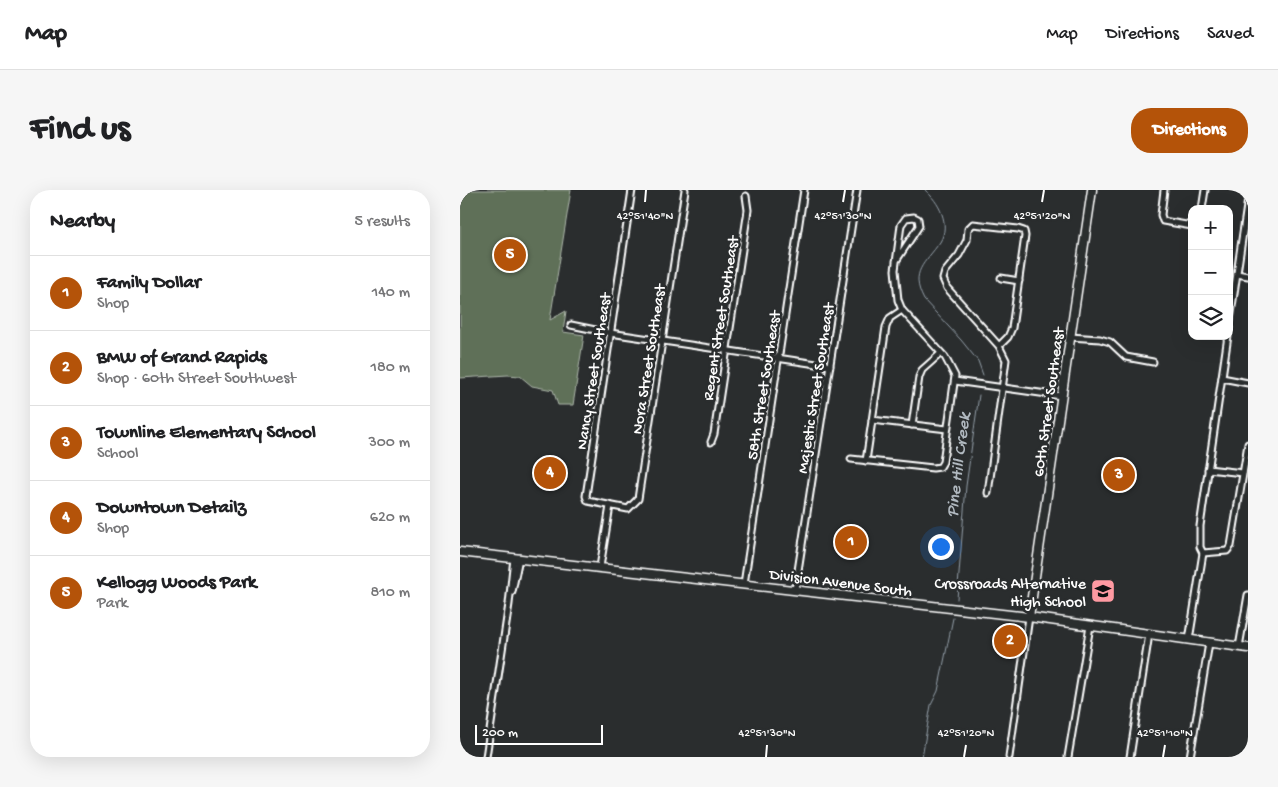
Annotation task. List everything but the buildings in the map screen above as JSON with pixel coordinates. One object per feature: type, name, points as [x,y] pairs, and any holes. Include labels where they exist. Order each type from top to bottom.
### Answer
[{"type":"main road","name":"60th Street Southeast","points":[[1029,617],[1092,190]]},
{"type":"main road","name":"Division Avenue South","points":[[460,552],[1029,617],[1248,648]]},
{"type":"street","name":"Nancy Street Southeast","points":[[610,506],[588,501],[586,496],[632,190]]},
{"type":"street","name":"Nora Street Southeast","points":[[610,506],[628,509],[638,499],[685,190]]},
{"type":"street","name":"58th Street Southeast","points":[[744,584],[804,190]]},
{"type":"street","name":"Majestic Street Southeast","points":[[795,590],[857,190]]},
{"type":"street","points":[[1164,190],[1161,214],[1163,221],[1188,225]]},
{"type":"street","points":[[1203,205],[1205,190]]},
{"type":"street","name":"Regent Street Southeast","points":[[711,442],[714,434],[748,210],[746,196]]},
{"type":"street","points":[[1233,300],[1248,199]]},
{"type":"street","points":[[851,459],[940,467],[955,381],[949,364],[902,310],[895,289],[896,261],[902,225],[906,218],[914,216],[918,219],[919,226],[896,261]]},
{"type":"street","points":[[988,493],[1006,360],[999,346],[946,288],[943,279],[945,272],[963,247],[970,226],[982,224],[1024,231],[1025,236],[1012,328],[1008,337],[999,346]]},
{"type":"street","points":[[1237,274],[1248,276]]},
{"type":"street","points":[[1000,278],[1019,281]]},
{"type":"street","points":[[866,461],[886,327],[890,318],[902,310]]},
{"type":"street","points":[[571,325],[610,333],[830,366]]},
{"type":"street","points":[[1070,337],[1100,339],[1110,342],[1126,357],[1153,362]]},
{"type":"street","points":[[1189,640],[1203,553],[1199,538],[1227,340]]},
{"type":"street","points":[[912,424],[919,377],[922,370],[940,354]]},
{"type":"street","points":[[1222,378],[1248,383]]},
{"type":"street","points":[[955,381],[1062,396]]},
{"type":"street","points":[[872,420],[947,429]]},
{"type":"street","points":[[1203,553],[1227,551],[1231,546],[1248,444]]},
{"type":"street","points":[[1208,469],[1244,473]]},
{"type":"street","points":[[600,567],[610,506]]},
{"type":"street","points":[[486,757],[516,558]]},
{"type":"street","points":[[1239,647],[1248,595]]},
{"type":"street","points":[[1009,757],[1029,617]]},
{"type":"street","points":[[1068,757],[1090,626]]},
{"type":"street","points":[[1130,757],[1149,634]]},
{"type":"street","points":[[1190,757],[1209,643]]},
{"type":"green space","points":[[460,190],[571,190],[550,320],[566,311],[563,332],[584,335],[573,405],[558,405],[553,390],[532,386],[520,376],[460,378]]},
{"type":"waterway","name":"Pine Hill Creek","points":[[925,190],[939,207],[944,221],[944,228],[940,242],[921,268],[918,282],[920,290],[924,300],[978,361],[983,375]]},
{"type":"waterway","name":"Pine Hill Creek","points":[[957,599],[966,486],[979,395]]},
{"type":"waterway","name":"Pine Hill Creek","points":[[922,757],[931,705],[938,691],[953,618]]},
{"type":"place","name":"Kellogg Woods Park","points":[[510,255]]},
{"type":"place","name":"Downtown Detailz","points":[[550,473]]},
{"type":"place","name":"Townline Elementary School","points":[[1119,475]]},
{"type":"place","name":"Family Dollar","points":[[851,542]]},
{"type":"place","name":"Crossroads Alternative High School","points":[[1103,591]]},
{"type":"place","name":"BMW of Grand Rapids","points":[[1010,641]]}]
